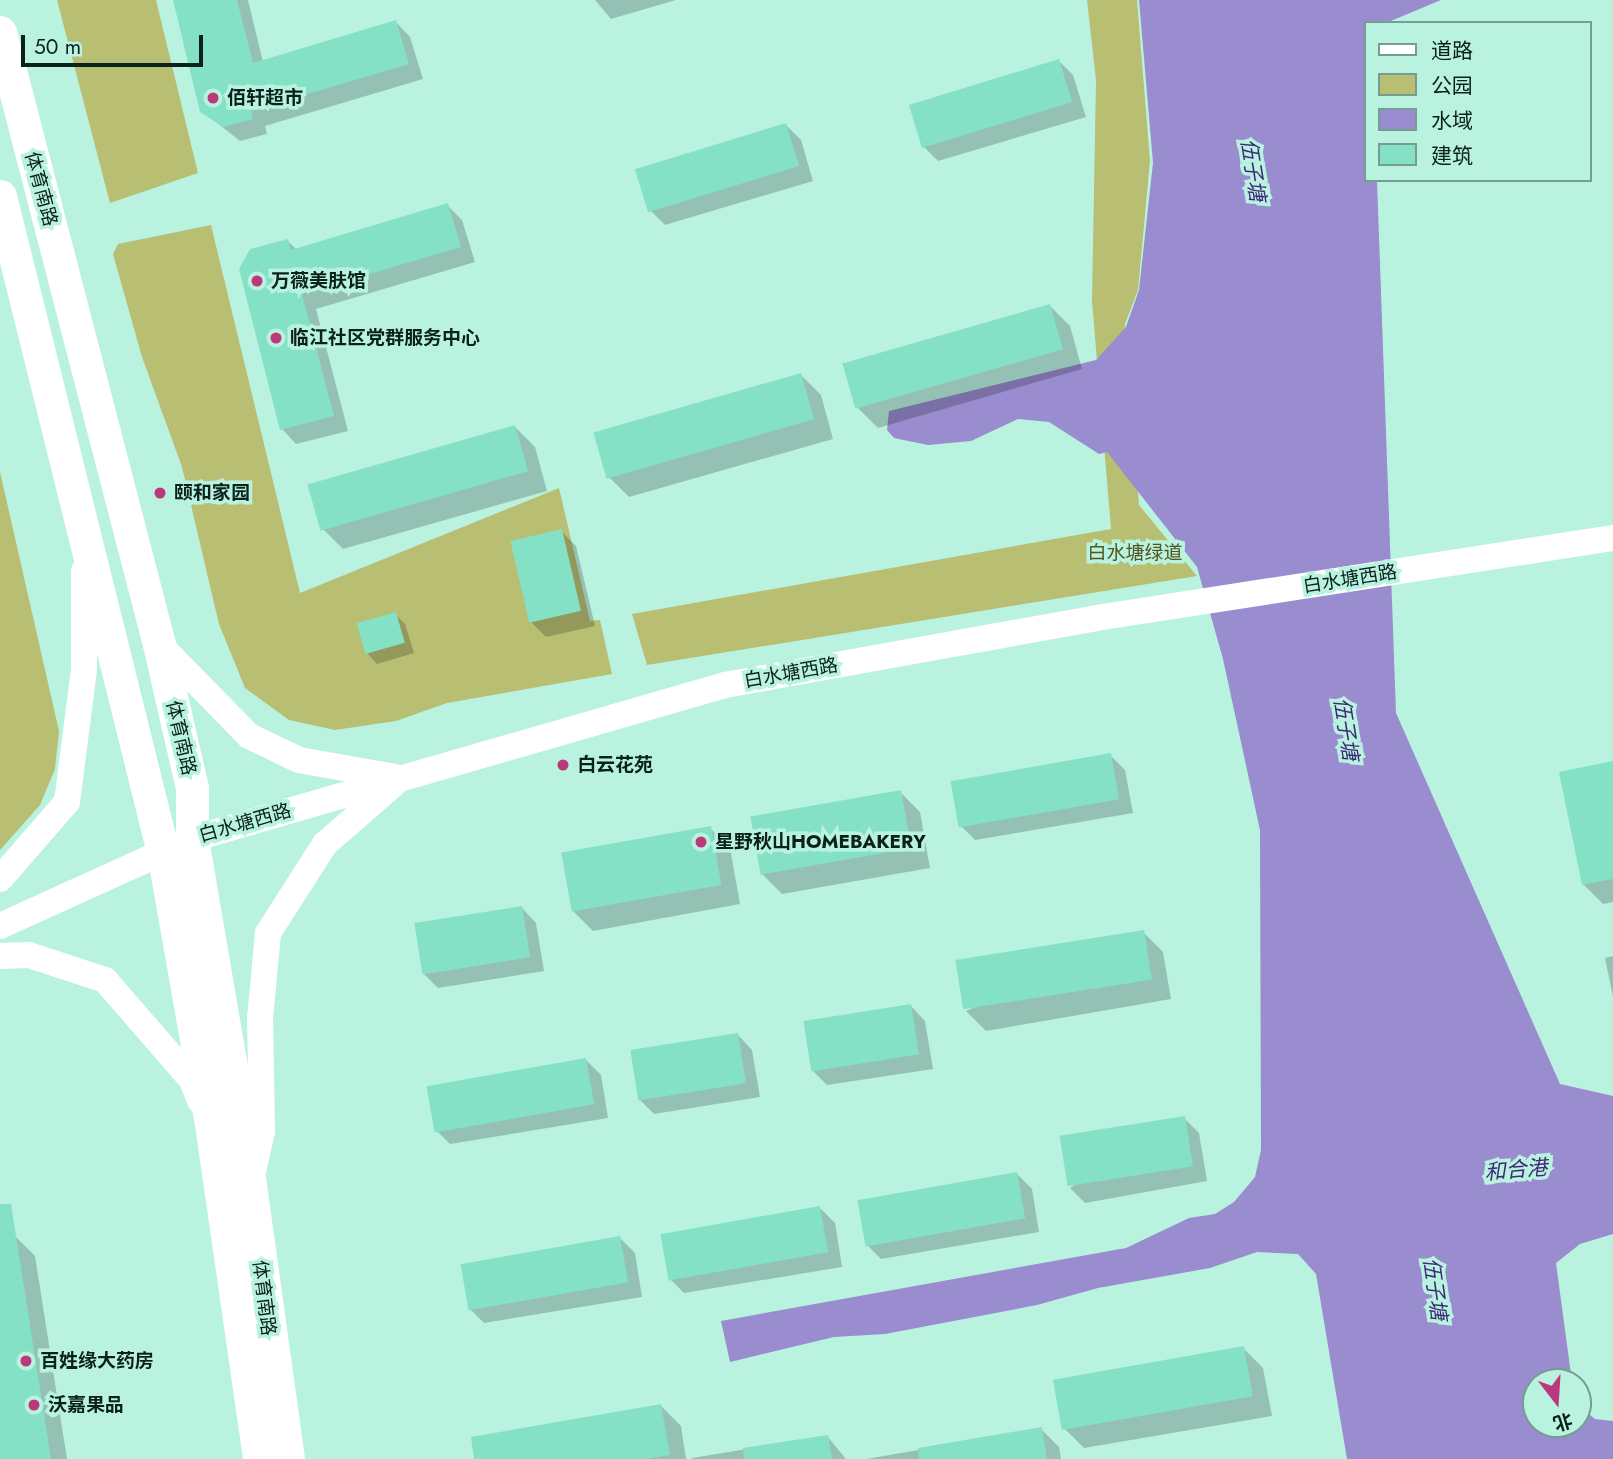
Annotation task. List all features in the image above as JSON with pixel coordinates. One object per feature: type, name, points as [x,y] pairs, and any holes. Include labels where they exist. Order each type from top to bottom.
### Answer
[{"type":"main road","name":"体育南路","points":[[0,32],[159,644],[192,789],[177,845],[212,1132],[259,1459]]},
{"type":"main road","name":"体育南路","points":[[0,196],[85,538],[177,845],[250,1187],[288,1459]]},
{"type":"street","points":[[0,879],[67,802],[84,669],[85,538]]},
{"type":"street","name":"白水塘西路","points":[[0,926],[177,845],[725,685],[1096,618],[1613,538]]},
{"type":"street","points":[[159,644],[249,736],[299,760],[401,778]]},
{"type":"street","points":[[250,1187],[262,1130],[260,1019],[268,933],[325,844],[401,778]]},
{"type":"street","points":[[0,956],[29,955],[105,980],[192,1080],[212,1132]]},
{"type":"green space","points":[[57,0],[156,0],[198,173],[110,203]]},
{"type":"green space","name":"白水塘绿道","points":[[1087,0],[1137,0],[1150,161],[1138,290],[1125,324],[1139,505],[1197,576],[647,665],[632,614],[1111,529],[1092,301],[1096,80]]},
{"type":"green space","points":[[211,225],[300,593],[559,488],[590,621],[600,620],[612,674],[447,703],[396,721],[335,730],[289,720],[245,688],[219,624],[182,467],[142,357],[113,254],[118,244]]},
{"type":"green space","points":[[0,472],[59,731],[55,769],[40,805],[0,850]]},
{"type":"water","points":[[1139,0],[1441,0],[1391,21],[1364,21],[1364,182],[1377,182],[1396,713],[1560,1084],[1613,1096],[1613,1234],[1580,1244],[1556,1263],[1570,1368],[1522,1368],[1522,1438],[1592,1438],[1592,1417],[1613,1421],[1613,1459],[1347,1459],[1316,1274],[1298,1254],[1257,1252],[1210,1268],[1098,1288],[1037,1305],[885,1334],[834,1337],[730,1362],[721,1321],[1126,1248],[1189,1218],[1215,1214],[1234,1202],[1255,1177],[1261,1150],[1260,830],[1223,659],[1197,567],[1107,452],[1099,454],[1049,422],[1018,419],[971,441],[928,445],[894,438],[887,430],[889,411],[1096,360],[1126,327],[1139,290],[1153,163]]},
{"type":"building","points":[[173,0],[237,0],[253,63],[396,20],[409,64],[251,111],[253,119],[223,127],[200,112]]},
{"type":"building","points":[[1059,59],[1072,102],[922,148],[909,105]]},
{"type":"building","points":[[786,123],[799,166],[648,212],[635,169]]},
{"type":"building","points":[[448,203],[461,247],[302,294],[334,416],[280,430],[239,269],[250,249],[288,239],[291,250]]},
{"type":"building","points":[[1050,304],[1063,349],[855,409],[842,364]]},
{"type":"building","points":[[801,373],[814,419],[607,479],[593,433]]},
{"type":"building","points":[[515,425],[528,471],[321,531],[307,485]]},
{"type":"building","points":[[562,529],[581,611],[529,623],[510,541]]},
{"type":"building","points":[[396,612],[405,643],[365,654],[357,623]]},
{"type":"building","points":[[1111,753],[1119,799],[959,828],[950,781]]},
{"type":"building","points":[[1613,761],[1613,879],[1582,885],[1559,772]]},
{"type":"building","points":[[901,790],[911,848],[761,875],[750,817]]},
{"type":"building","points":[[711,826],[721,885],[572,911],[561,852]]},
{"type":"building","points":[[522,906],[530,957],[422,974],[414,923]]},
{"type":"building","points":[[1144,930],[1152,979],[963,1009],[955,960]]},
{"type":"building","points":[[911,1004],[919,1054],[811,1071],[803,1021]]},
{"type":"building","points":[[738,1033],[746,1083],[638,1100],[630,1050]]},
{"type":"building","points":[[586,1058],[594,1104],[435,1132],[426,1086]]},
{"type":"building","points":[[1185,1116],[1193,1166],[1068,1186],[1060,1136]]},
{"type":"building","points":[[1017,1172],[1025,1218],[866,1246],[857,1200]]},
{"type":"building","points":[[0,1204],[11,1204],[51,1459],[0,1459]]},
{"type":"building","points":[[820,1206],[828,1252],[669,1280],[660,1234]]},
{"type":"building","points":[[620,1236],[628,1282],[469,1310],[460,1264]]},
{"type":"building","points":[[1244,1346],[1253,1396],[1062,1430],[1053,1380]]},
{"type":"building","points":[[661,1404],[670,1455],[645,1459],[474,1459],[471,1437]]},
{"type":"building","points":[[1042,1427],[1047,1459],[919,1459],[918,1448]]},
{"type":"building","points":[[828,1435],[832,1459],[744,1459],[743,1448]]},
{"type":"place","name":"佰轩超市","points":[[213,98]]},
{"type":"place","name":"万薇美肤馆","points":[[257,281]]},
{"type":"place","name":"临江社区党群服务中心","points":[[276,338]]},
{"type":"place","name":"颐和家园","points":[[160,493]]},
{"type":"place","name":"白云花苑","points":[[563,765]]},
{"type":"place","name":"星野秋山HOMEBAKERY","points":[[701,842]]},
{"type":"place","name":"百姓缘大药房","points":[[26,1361]]},
{"type":"place","name":"沃嘉果品","points":[[34,1405]]},
{"type":"water label","name":"伍子塘","points":[[1253,170]]},
{"type":"water label","name":"伍子塘","points":[[1346,729]]},
{"type":"water label","name":"和合港","points":[[1516,1170]]},
{"type":"water label","name":"伍子塘","points":[[1435,1289]]}]
